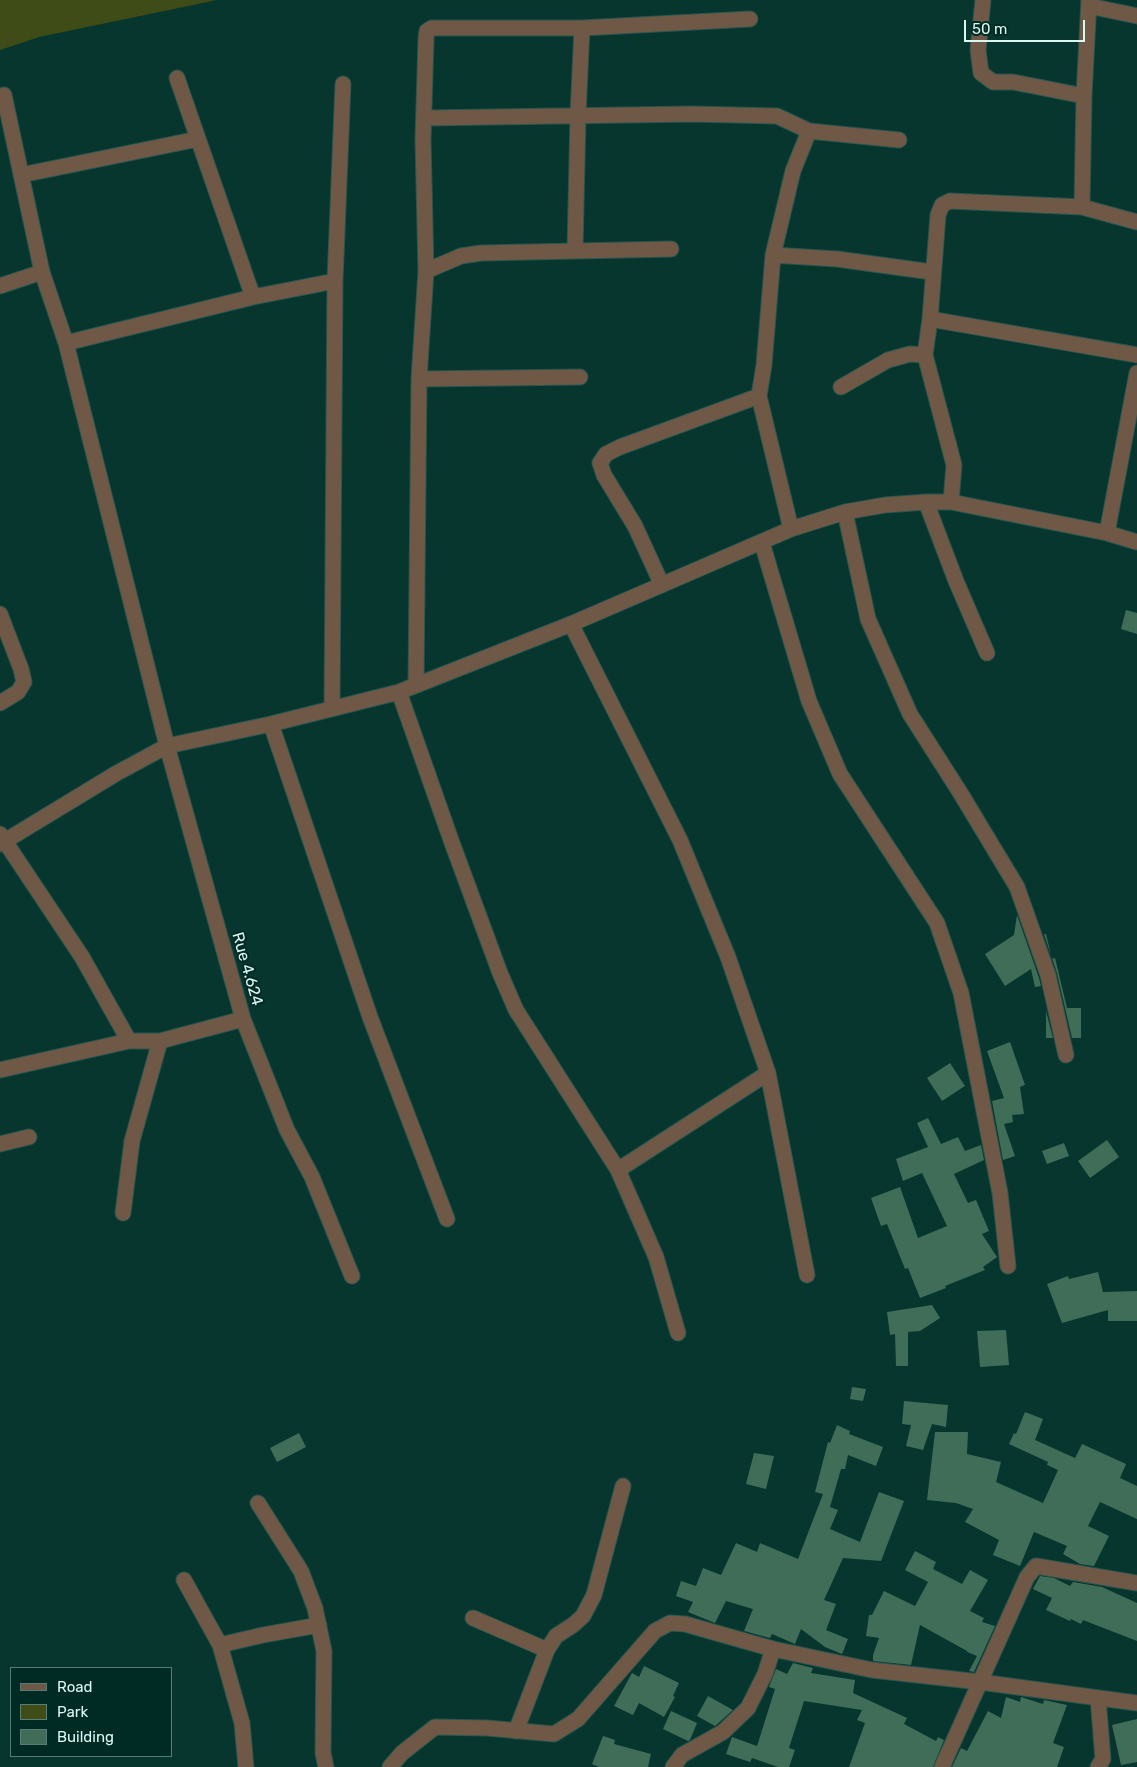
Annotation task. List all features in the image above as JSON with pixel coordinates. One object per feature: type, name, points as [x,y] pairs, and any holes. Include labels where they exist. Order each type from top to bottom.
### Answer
[{"type":"street","points":[[983,0],[978,50],[981,73],[993,82],[1013,82],[1084,96]]},
{"type":"street","points":[[1082,208],[1084,96],[1089,3],[1137,16]]},
{"type":"street","points":[[416,685],[419,379],[426,271],[424,118],[427,31],[432,28],[582,28],[750,19]]},
{"type":"street","points":[[575,251],[582,28]]},
{"type":"street","points":[[177,78],[253,297]]},
{"type":"street","points":[[332,709],[335,281],[343,84]]},
{"type":"street","name":"Rue 4.624","points":[[0,1070],[129,1041],[160,1041],[243,1019],[167,746],[66,343],[42,272],[4,96]]},
{"type":"street","points":[[424,118],[692,114],[777,116],[809,131],[899,140]]},
{"type":"street","points":[[791,529],[759,396],[764,365],[773,255],[793,171],[809,131]]},
{"type":"street","points":[[21,175],[198,139]]},
{"type":"street","points":[[951,502],[954,466],[925,355],[930,318],[932,272],[938,215],[942,205],[950,201],[1082,208],[1137,222]]},
{"type":"street","points":[[426,271],[461,256],[481,253],[671,249]]},
{"type":"street","points":[[773,255],[837,259],[932,272]]},
{"type":"street","points":[[0,286],[42,272]]},
{"type":"street","points":[[66,343],[253,297],[335,281]]},
{"type":"street","points":[[930,318],[1137,355]]},
{"type":"street","points":[[841,387],[888,360],[910,354],[925,355]]},
{"type":"street","points":[[1107,533],[1137,373]]},
{"type":"street","points":[[419,379],[580,377]]},
{"type":"street","points":[[662,585],[635,526],[604,476],[600,463],[606,454],[620,447],[759,396]]},
{"type":"street","points":[[926,502],[956,581],[987,653]]},
{"type":"street","points":[[129,1041],[82,957],[2,840],[167,746],[271,724],[399,692],[571,624],[791,529],[845,512],[885,505],[951,502],[1107,533],[1137,542]]},
{"type":"street","points":[[845,512],[868,619],[910,714],[961,794],[1016,887],[1048,975],[1066,1055]]},
{"type":"street","points":[[762,543],[809,701],[840,774],[937,923],[958,984],[1000,1193],[1008,1266]]},
{"type":"street","points":[[0,614],[24,682],[18,692],[0,703]]},
{"type":"street","points":[[571,624],[680,840],[728,957],[768,1073],[807,1275]]},
{"type":"street","points":[[399,692],[484,929],[516,1010],[618,1170],[656,1257],[678,1333]]},
{"type":"street","points":[[271,724],[370,1017],[447,1218]]},
{"type":"street","points":[[243,1019],[287,1130],[312,1178],[352,1276]]},
{"type":"street","points":[[122,1213],[132,1140],[160,1041]]},
{"type":"street","points":[[618,1170],[768,1073]]},
{"type":"street","points":[[0,1144],[29,1137]]},
{"type":"street","points":[[516,1731],[547,1650],[556,1636],[583,1616],[594,1595],[623,1486]]},
{"type":"street","points":[[258,1502],[301,1571],[315,1608],[324,1650],[323,1752],[326,1767]]},
{"type":"street","points":[[942,1767],[1027,1577],[1036,1566],[1137,1583]]},
{"type":"street","points":[[184,1580],[220,1645],[242,1723],[246,1767]]},
{"type":"street","points":[[473,1618],[547,1650]]},
{"type":"street","points":[[390,1767],[402,1753],[435,1727],[487,1728],[554,1734],[578,1719],[655,1631],[670,1623],[685,1624],[773,1649],[872,1670],[1137,1703]]},
{"type":"street","points":[[220,1645],[319,1625]]},
{"type":"street","points":[[672,1767],[682,1755],[723,1732],[748,1708],[765,1674],[773,1649]]},
{"type":"street","points":[[1098,1698],[1103,1764]]},
{"type":"green space","points":[[0,0],[217,0],[39,37],[0,50]]},
{"type":"building","points":[[1126,610],[1137,613],[1137,634],[1121,629]]},
{"type":"building","points":[[1017,915],[1041,986],[1035,987],[1031,969],[1005,986],[985,954],[1014,935]]},
{"type":"building","points":[[1044,934],[1046,934],[1051,955]]},
{"type":"building","points":[[1055,958],[1067,1008],[1081,1008],[1081,1038],[1072,1038],[1052,959]]},
{"type":"building","points":[[1046,1011],[1053,1038],[1046,1038]]},
{"type":"building","points":[[1010,1042],[1025,1085],[1020,1087],[1024,1114],[1012,1115],[1013,1122],[1004,1124],[1015,1156],[1003,1160],[992,1101],[1004,1098],[987,1051]]},
{"type":"building","points":[[950,1063],[965,1086],[942,1101],[927,1078]]},
{"type":"building","points":[[928,1118],[941,1144],[958,1137],[965,1151],[981,1145],[984,1160],[954,1174],[968,1203],[976,1200],[989,1231],[982,1234],[997,1257],[983,1267],[985,1270],[920,1298],[908,1268],[905,1269],[887,1224],[881,1226],[871,1198],[900,1187],[918,1238],[947,1226],[922,1173],[903,1181],[896,1159],[928,1147],[917,1123]]},
{"type":"building","points":[[1107,1140],[1119,1157],[1090,1178],[1078,1161]]},
{"type":"building","points":[[1064,1143],[1069,1156],[1047,1164],[1042,1151]]},
{"type":"building","points":[[1098,1272],[1103,1292],[1137,1291],[1137,1321],[1108,1321],[1108,1310],[1062,1323],[1047,1284],[1068,1276],[1069,1279]]},
{"type":"building","points":[[932,1305],[940,1318],[920,1331],[908,1332],[908,1366],[896,1366],[895,1334],[890,1335],[887,1312]]},
{"type":"building","points":[[1006,1330],[1009,1365],[980,1367],[977,1331]]},
{"type":"building","points":[[852,1387],[866,1389],[863,1401],[850,1399]]},
{"type":"building","points":[[904,1401],[948,1405],[946,1427],[932,1424],[923,1450],[906,1446],[911,1425],[902,1424]]},
{"type":"building","points":[[1025,1412],[1043,1419],[1035,1440],[1075,1458],[1082,1444],[1126,1464],[1120,1478],[1137,1486],[1137,1519],[1100,1502],[1088,1526],[1109,1536],[1094,1566],[1080,1564],[1063,1554],[1067,1546],[1034,1532],[1020,1566],[993,1555],[999,1540],[965,1522],[973,1509],[956,1503],[927,1500],[935,1432],[968,1432],[967,1454],[1001,1462],[996,1482],[1043,1503],[1058,1470],[1047,1465],[1048,1462],[1009,1444],[1014,1433],[1016,1434]]},
{"type":"building","points":[[837,1425],[850,1431],[849,1434],[883,1447],[876,1466],[848,1455],[845,1469],[841,1469],[830,1507],[838,1510],[830,1529],[860,1542],[879,1492],[904,1501],[881,1561],[843,1558],[824,1600],[836,1604],[826,1630],[848,1639],[842,1654],[825,1647],[801,1629],[795,1644],[772,1634],[770,1638],[744,1631],[753,1609],[726,1601],[715,1623],[688,1612],[693,1602],[676,1596],[681,1581],[696,1586],[703,1568],[721,1575],[736,1543],[757,1552],[760,1543],[798,1559],[823,1494],[815,1492],[828,1442],[830,1443]]},
{"type":"building","points":[[299,1433],[306,1447],[277,1462],[270,1448]]},
{"type":"building","points":[[754,1453],[774,1456],[766,1489],[746,1484]]},
{"type":"building","points":[[915,1551],[936,1562],[933,1569],[962,1584],[970,1570],[988,1580],[970,1611],[984,1618],[982,1622],[995,1626],[974,1672],[969,1671],[977,1656],[920,1625],[911,1665],[873,1661],[873,1655],[879,1638],[866,1636],[869,1615],[872,1615],[884,1591],[915,1606],[928,1582],[905,1570]]},
{"type":"building","points":[[1040,1576],[1054,1578],[1070,1586],[1073,1582],[1102,1587],[1137,1603],[1137,1641],[1083,1620],[1081,1624],[1071,1619],[1070,1621],[1046,1610],[1052,1598],[1033,1589]]},
{"type":"building","points":[[793,1663],[813,1668],[811,1673],[855,1680],[853,1693],[907,1718],[904,1724],[936,1741],[938,1737],[944,1740],[933,1767],[849,1767],[865,1723],[857,1720],[862,1710],[804,1701],[789,1748],[795,1750],[789,1767],[778,1767],[752,1758],[750,1762],[726,1754],[732,1737],[757,1746],[775,1689],[769,1687],[776,1669],[787,1674]]},
{"type":"building","points":[[644,1666],[679,1683],[673,1696],[675,1697],[664,1717],[639,1703],[633,1715],[614,1706],[632,1673],[639,1677]]},
{"type":"building","points":[[708,1696],[733,1710],[715,1726],[697,1716]]},
{"type":"building","points":[[1006,1697],[1020,1702],[1021,1697],[1043,1704],[1044,1700],[1067,1705],[1053,1743],[1064,1747],[1057,1767],[952,1767],[961,1748],[967,1751],[988,1711],[1001,1718]]},
{"type":"building","points":[[671,1711],[697,1723],[690,1740],[688,1741],[663,1729]]},
{"type":"building","points":[[1137,1719],[1137,1762],[1121,1765],[1112,1725]]},
{"type":"building","points":[[603,1736],[615,1740],[614,1744],[651,1754],[648,1767],[599,1767],[592,1764]]}]
